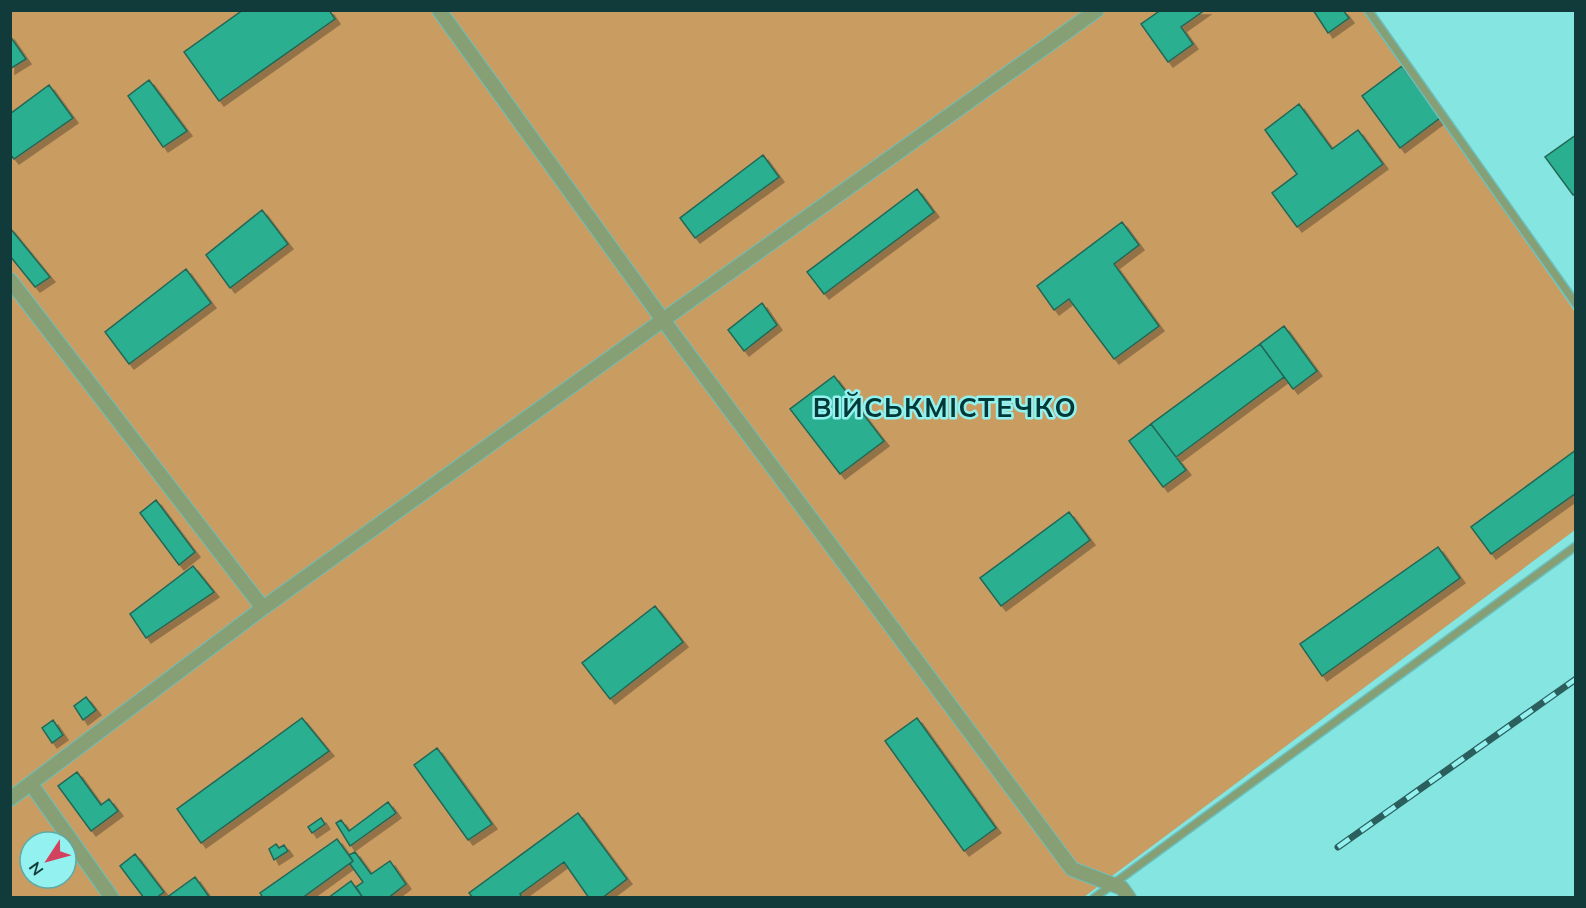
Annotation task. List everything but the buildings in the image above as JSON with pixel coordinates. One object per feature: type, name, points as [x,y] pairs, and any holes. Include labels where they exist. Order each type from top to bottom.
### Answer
[{"type":"street","points":[[439,10],[663,320],[1072,869],[1122,888],[1129,897]]},
{"type":"street","points":[[10,799],[263,608],[1097,10]]},
{"type":"street","points":[[10,280],[263,608]]},
{"type":"street","points":[[31,784],[112,897]]},
{"type":"lane","points":[[1368,10],[1575,304]]},
{"type":"lane","points":[[1094,897],[1575,546]]},
{"type":"shaded area","points":[[10,11],[1366,11],[1575,312],[1575,530],[1084,897],[11,897]]},
{"type":"railway","points":[[1338,847],[1576,679]]},
{"type":"district","name":"ВІЙСЬКМІСТЕЧКО","points":[[945,408]]}]
